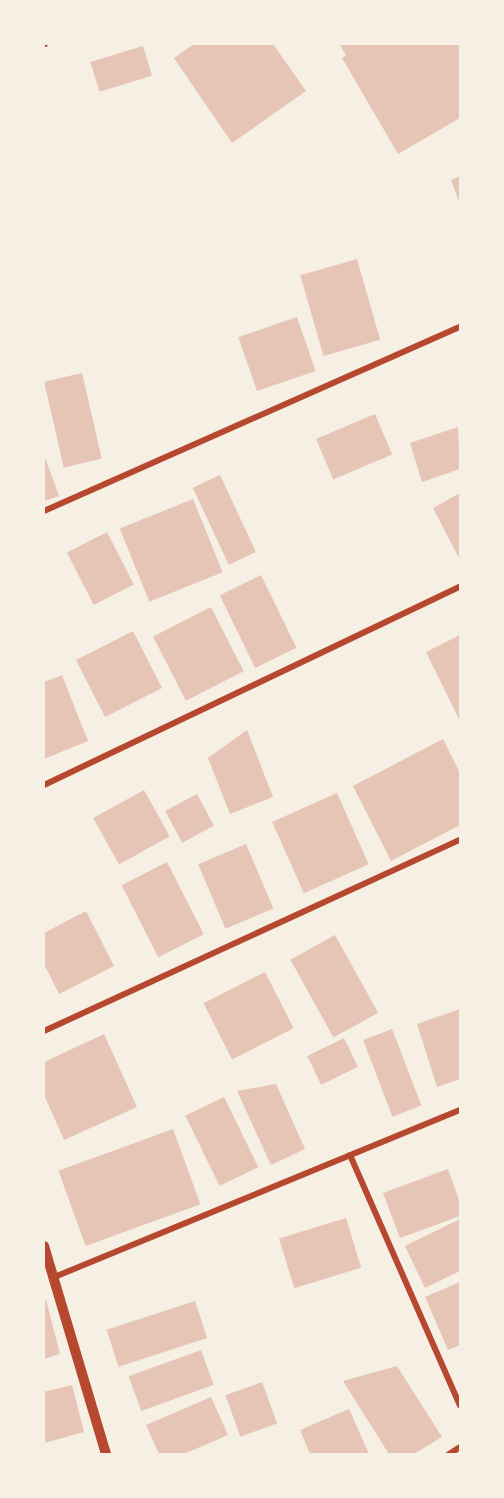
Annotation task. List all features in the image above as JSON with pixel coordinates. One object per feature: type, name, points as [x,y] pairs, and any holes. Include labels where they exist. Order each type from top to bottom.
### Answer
[{"type":"street","points":[[44,511],[460,327]]},
{"type":"street","points":[[44,785],[460,588]]},
{"type":"street","points":[[44,1031],[460,840]]},
{"type":"street","points":[[51,1278],[460,1110]]},
{"type":"street","points":[[350,1155],[460,1405]]},
{"type":"street","points":[[44,1246],[51,1278],[106,1455]]},
{"type":"street","points":[[449,1455],[460,1447]]},
{"type":"building","points":[[194,44],[273,44],[306,91],[232,143],[174,58]]},
{"type":"building","points":[[339,44],[460,44],[460,118],[398,154],[342,58],[346,55]]},
{"type":"building","points":[[143,46],[152,76],[99,92],[90,62]]},
{"type":"building","points":[[460,176],[460,204],[451,180]]},
{"type":"building","points":[[357,259],[380,340],[323,356],[300,275]]},
{"type":"building","points":[[297,317],[316,371],[257,391],[238,337]]},
{"type":"building","points":[[82,373],[102,459],[64,468],[44,382]]},
{"type":"building","points":[[375,414],[392,455],[333,480],[316,439]]},
{"type":"building","points":[[458,427],[460,469],[422,482],[410,443]]},
{"type":"building","points":[[44,455],[59,496],[44,501]]},
{"type":"building","points":[[220,475],[256,552],[229,565],[193,488]]},
{"type":"building","points":[[460,493],[460,560],[433,508]]},
{"type":"building","points":[[193,499],[223,572],[149,602],[120,529]]},
{"type":"building","points":[[107,532],[134,585],[94,605],[67,552]]},
{"type":"building","points":[[261,575],[297,648],[255,668],[220,595]]},
{"type":"building","points":[[211,607],[244,671],[186,701],[153,637]]},
{"type":"building","points":[[133,631],[162,688],[105,717],[76,660]]},
{"type":"building","points":[[460,635],[460,721],[426,652]]},
{"type":"building","points":[[62,675],[88,741],[44,759],[44,682]]},
{"type":"building","points":[[247,730],[273,797],[230,814],[208,758]]},
{"type":"building","points":[[443,739],[460,773],[460,825],[391,861],[353,786]]},
{"type":"building","points":[[144,790],[170,836],[119,864],[93,818]]},
{"type":"building","points":[[337,793],[369,864],[304,893],[272,822]]},
{"type":"building","points":[[197,794],[214,826],[182,843],[165,811]]},
{"type":"building","points":[[246,844],[273,908],[225,929],[198,864]]},
{"type":"building","points":[[167,862],[204,934],[158,957],[122,885]]},
{"type":"building","points":[[86,911],[114,966],[59,994],[44,964],[44,933]]},
{"type":"building","points":[[335,935],[378,1013],[334,1038],[290,960]]},
{"type":"building","points":[[265,972],[294,1028],[232,1059],[204,1003]]},
{"type":"building","points":[[460,1009],[460,1079],[437,1087],[417,1024]]},
{"type":"building","points":[[392,1029],[421,1106],[392,1117],[363,1040]]},
{"type":"building","points":[[104,1034],[137,1107],[64,1140],[44,1095],[44,1062]]},
{"type":"building","points":[[344,1038],[358,1067],[321,1085],[307,1056]]},
{"type":"building","points":[[276,1084],[305,1149],[271,1165],[237,1091]]},
{"type":"building","points":[[224,1097],[258,1167],[220,1186],[185,1116]]},
{"type":"building","points":[[173,1129],[200,1204],[86,1246],[58,1171]]},
{"type":"building","points":[[448,1169],[460,1203],[460,1216],[400,1238],[383,1193]]},
{"type":"building","points":[[346,1218],[361,1268],[294,1288],[279,1238]]},
{"type":"building","points":[[460,1219],[460,1271],[425,1288],[405,1246]]},
{"type":"building","points":[[460,1282],[460,1345],[448,1350],[425,1297]]},
{"type":"building","points":[[46,1300],[60,1354],[44,1359],[44,1301]]},
{"type":"building","points":[[195,1301],[207,1338],[119,1367],[107,1330]]},
{"type":"building","points":[[201,1350],[214,1385],[141,1411],[129,1376]]},
{"type":"building","points":[[397,1366],[442,1437],[414,1454],[389,1454],[343,1381]]},
{"type":"building","points":[[262,1382],[277,1423],[240,1437],[225,1395]]},
{"type":"building","points":[[72,1385],[84,1432],[44,1443],[44,1392]]},
{"type":"building","points":[[211,1397],[228,1435],[184,1454],[159,1454],[146,1425]]},
{"type":"building","points":[[349,1409],[369,1454],[310,1454],[300,1430]]}]
